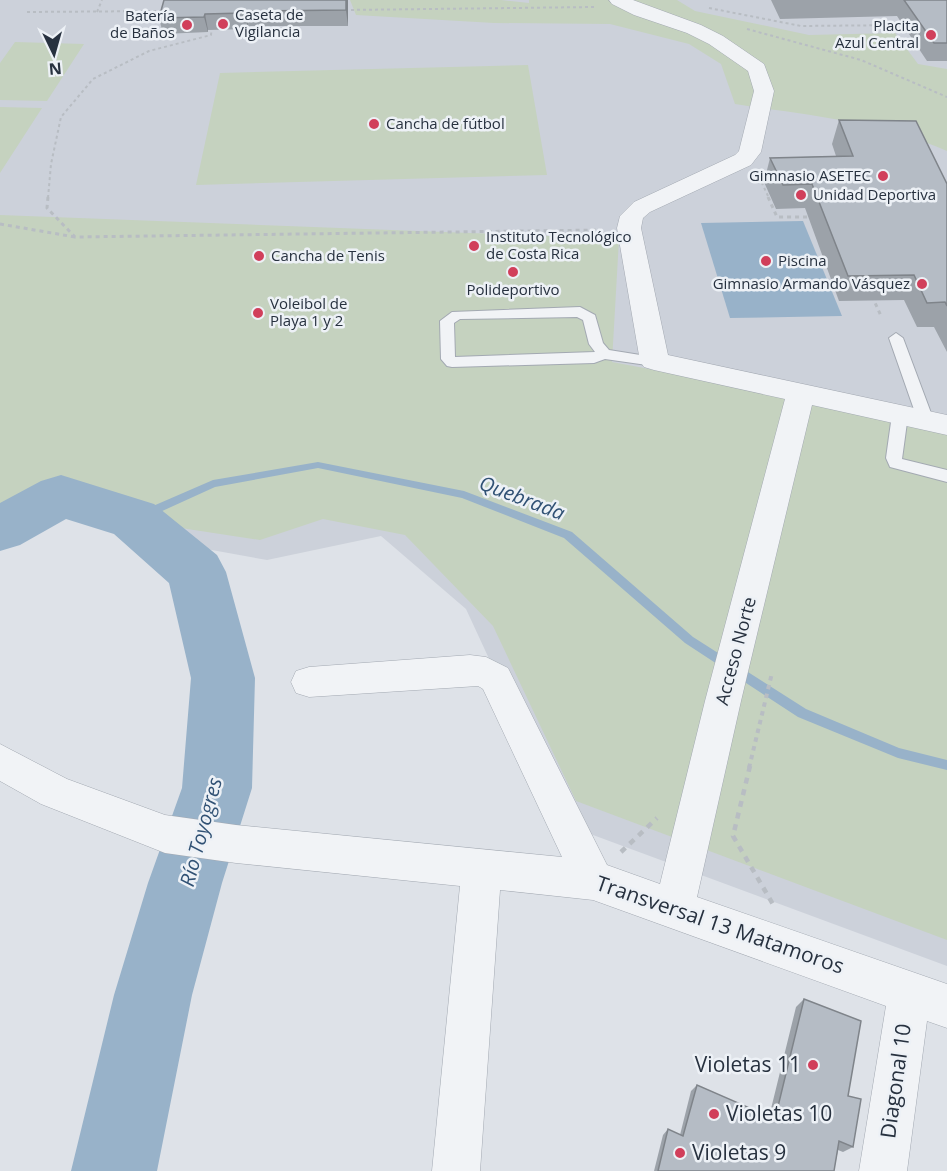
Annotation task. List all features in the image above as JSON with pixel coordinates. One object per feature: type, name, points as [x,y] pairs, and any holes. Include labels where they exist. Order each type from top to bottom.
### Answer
[{"type":"street","points":[[612,4],[716,40],[757,68],[764,91],[750,152],[743,160],[642,207],[632,216],[629,228],[654,361],[936,423]]},
{"type":"street","name":"Acceso Norte","points":[[674,909],[723,701],[801,394]]},
{"type":"street","points":[[309,682],[470,670],[486,672],[496,679],[593,879]]},
{"type":"street","name":"Transversal 13 Matamoros","points":[[0,761],[54,792],[165,834],[237,844],[593,879],[928,999],[947,1018]]},
{"type":"street","points":[[456,1171],[482,869]]},
{"type":"street","name":"Diagonal 10","points":[[883,1171],[928,999]]},
{"type":"lane","points":[[604,354],[596,344],[590,318],[580,312],[456,315],[447,321],[448,359],[452,362],[594,358],[604,354],[654,361]]},
{"type":"lane","points":[[896,338],[936,423]]},
{"type":"lane","points":[[900,415],[894,458],[896,463],[947,476]]},
{"type":"path","points":[[97,12],[102,0]]},
{"type":"path","points":[[345,10],[612,4]]},
{"type":"path","points":[[699,6],[801,26],[914,24]]},
{"type":"path","points":[[27,12],[168,11]]},
{"type":"path","points":[[75,237],[47,208],[51,164],[61,117],[93,79],[149,51],[211,35],[213,19]]},
{"type":"path","points":[[737,27],[861,60],[947,97]]},
{"type":"path","points":[[759,176],[777,217],[813,217]]},
{"type":"path","points":[[0,224],[75,237],[629,228]]},
{"type":"path","points":[[868,287],[881,316]]},
{"type":"path","points":[[772,673],[733,836],[801,953]]},
{"type":"path","points":[[593,879],[659,816]]},
{"type":"shaded area","name":"Instituto Tecnológico de Costa Rica","points":[[0,0],[947,0],[947,966],[566,825],[466,609],[381,536],[267,560],[173,543],[63,491],[0,527]]},
{"type":"green space","points":[[350,0],[501,0],[529,3],[529,0],[677,0],[695,11],[809,35],[895,33],[918,64],[947,69],[947,151],[895,133],[843,120],[735,104],[721,64],[689,44],[610,24],[494,23],[356,15]]},
{"type":"green space","points":[[15,42],[84,44],[47,101],[0,100],[0,63]]},
{"type":"green space","name":"Cancha de fútbol","points":[[528,65],[547,175],[196,185],[220,73]]},
{"type":"green space","points":[[0,107],[42,108],[0,173]]},
{"type":"green space","points":[[0,215],[589,236],[590,238],[619,239],[612,362],[947,425],[947,940],[576,801],[493,626],[405,535],[323,519],[260,540],[181,528],[90,485],[45,482],[0,504]]},
{"type":"water","name":"Piscina","points":[[803,221],[842,316],[730,318],[701,223]]},
{"type":"building","points":[[164,0],[346,0],[346,10],[246,11],[245,13],[205,14],[204,17],[159,18]]},
{"type":"building","points":[[904,0],[947,0],[947,43],[934,43]]},
{"type":"building","points":[[839,120],[916,121],[947,184],[947,306],[945,302],[927,303],[914,275],[848,276],[812,184],[783,185],[770,158],[853,156]]},
{"type":"building","points":[[804,999],[861,1021],[848,1096],[861,1099],[853,1147],[839,1141],[834,1171],[658,1171],[668,1129],[683,1136],[697,1085],[775,1119]]},
{"type":"waterway","name":"Quebrada","points":[[134,519],[213,484],[318,465],[464,495],[568,535],[689,640],[802,713],[898,753],[947,765]]},
{"type":"waterway","name":"Río Toyogres","points":[[0,529],[61,496],[134,519],[196,572],[223,678],[217,788],[185,883],[153,995],[114,1171]]},
{"type":"place","name":"Caseta de Vigilancia","points":[[223,24]]},
{"type":"place","name":"Batería de Baños","points":[[187,25]]},
{"type":"place","name":"Placita Azul Central","points":[[931,35]]},
{"type":"place","name":"Cancha de fútbol","points":[[374,124]]},
{"type":"place","name":"Gimnasio ASETEC","points":[[883,176]]},
{"type":"place","name":"Unidad Deportiva","points":[[801,195]]},
{"type":"place","name":"Instituto Tecnológico de Costa Rica","points":[[474,246]]},
{"type":"place","name":"Cancha de Tenis","points":[[259,256]]},
{"type":"place","name":"Piscina","points":[[766,261]]},
{"type":"place","name":"Polideportivo","points":[[513,272]]},
{"type":"place","name":"Gimnasio Armando Vásquez","points":[[922,284]]},
{"type":"place","name":"Voleibol de Playa 1 y 2","points":[[258,313]]},
{"type":"place","name":"Violetas 11","points":[[813,1065]]},
{"type":"place","name":"Violetas 10","points":[[714,1114]]},
{"type":"place","name":"Violetas 9","points":[[680,1153]]}]
